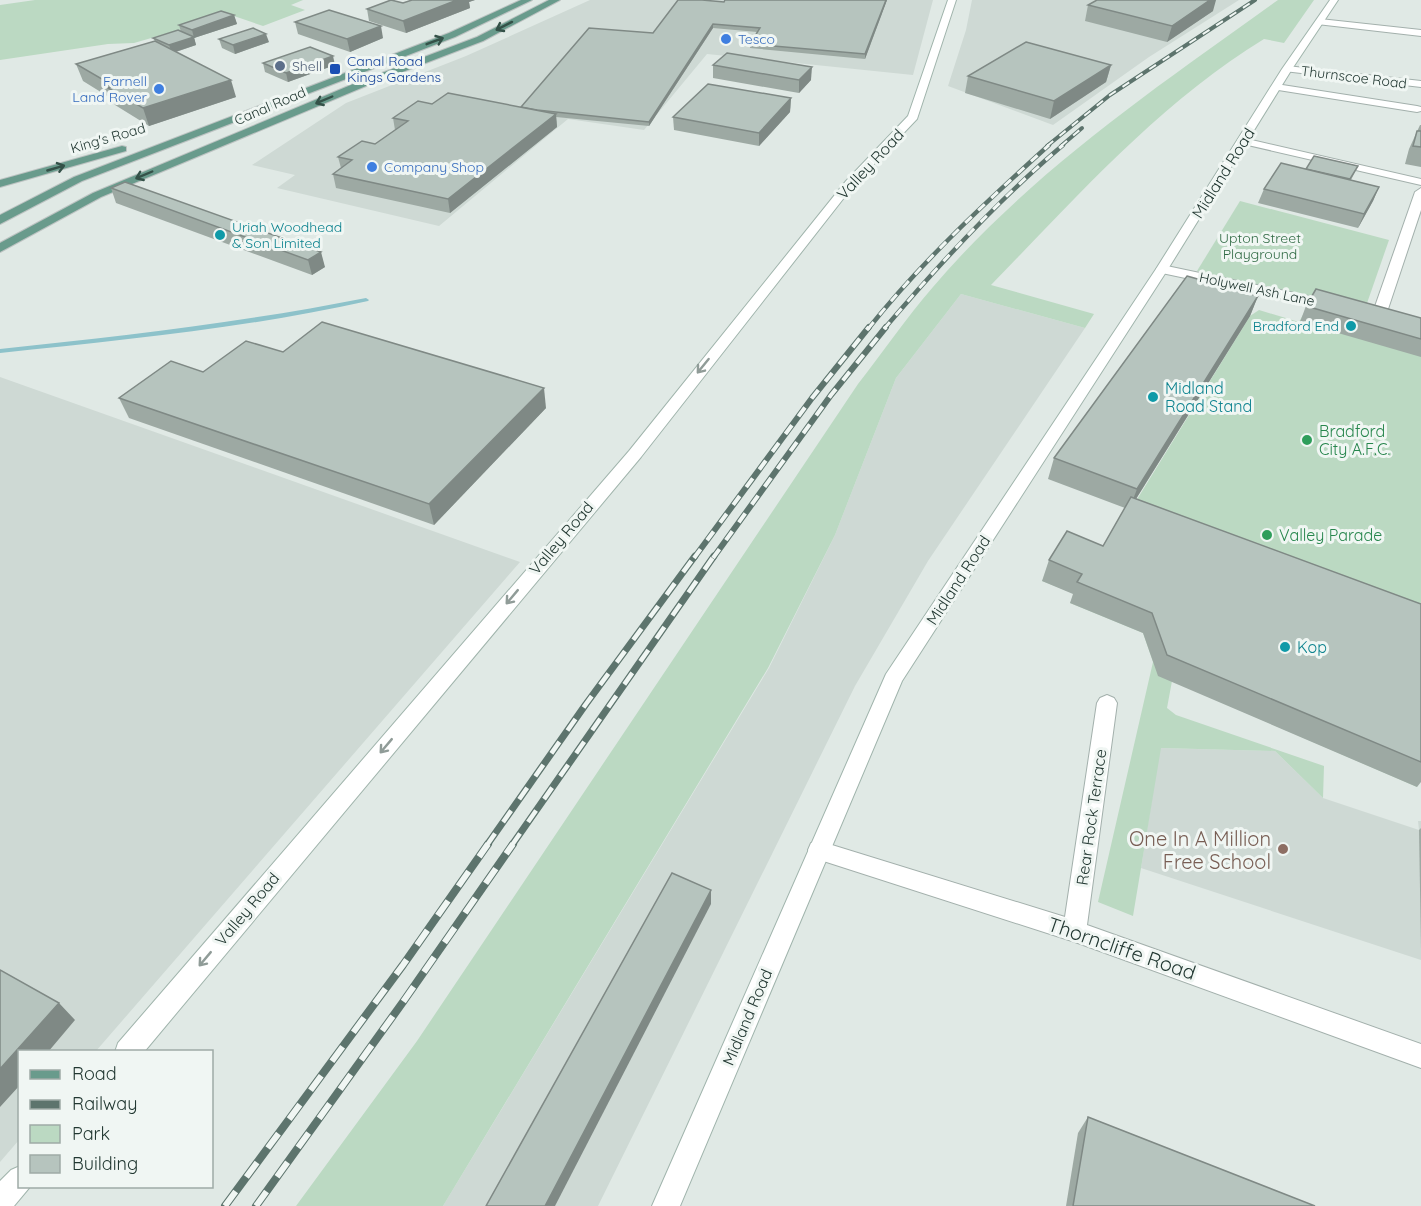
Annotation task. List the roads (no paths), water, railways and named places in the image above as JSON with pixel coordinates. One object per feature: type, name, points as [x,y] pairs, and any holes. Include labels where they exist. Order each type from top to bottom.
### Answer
[{"type":"main road","name":"Canal Road","points":[[0,220],[118,162],[223,120],[452,35],[528,0]]},
{"type":"main road","name":"Canal Road","points":[[0,248],[127,182],[351,88],[480,39],[556,0]]},
{"type":"main road","name":"King's Road","points":[[0,186],[223,120]]},
{"type":"main road","points":[[0,186],[27,186],[79,205]]},
{"type":"street","name":"Valley Road","points":[[129,1050],[635,454],[850,183],[913,117],[952,0]]},
{"type":"street","name":"Midland Road","points":[[666,1206],[893,679],[1162,269],[1287,69],[1334,0]]},
{"type":"street","points":[[1320,22],[1421,33]]},
{"type":"street","name":"Thurnscoe Road","points":[[1287,69],[1421,84]]},
{"type":"street","points":[[1276,87],[1417,109]]},
{"type":"street","points":[[1243,141],[1421,182]]},
{"type":"street","points":[[1379,316],[1421,192]]},
{"type":"street","name":"Holywell Ash Lane","points":[[1162,269],[1345,308]]},
{"type":"street","name":"Rear Rock Terrace","points":[[1075,931],[1107,703]]},
{"type":"street","name":"Thorncliffe Road","points":[[819,850],[1075,931],[1421,1056]]},
{"type":"street","points":[[0,1202],[18,1181]]},
{"type":"waterway","points":[[0,351],[229,324],[366,300]]},
{"type":"railway","points":[[1047,146],[1110,95],[1255,0]]},
{"type":"railway","points":[[1061,146],[1082,128]]},
{"type":"railway","points":[[868,329],[932,256],[1049,145]]},
{"type":"railway","points":[[884,329],[970,233],[1063,145]]},
{"type":"railway","points":[[694,558],[812,398],[869,327]]},
{"type":"railway","points":[[713,558],[831,395],[886,327]]},
{"type":"railway","points":[[487,845],[586,704],[695,556]]},
{"type":"railway","points":[[512,845],[714,556]]},
{"type":"railway","points":[[225,1206],[403,965],[488,844]]},
{"type":"railway","points":[[256,1206],[513,844]]},
{"type":"place","name":"Tesco","points":[[726,39]]},
{"type":"place","name":"Shell","points":[[280,66]]},
{"type":"place","name":"Canal Road Kings Gardens","points":[[335,69]]},
{"type":"place","name":"Farnell Land Rover","points":[[159,89]]},
{"type":"place","name":"Company Shop","points":[[372,167]]},
{"type":"place","name":"Uriah Woodhead & Son Limited","points":[[220,235]]},
{"type":"place","name":"Bradford End","points":[[1351,326]]},
{"type":"place","name":"Midland Road Stand","points":[[1153,397]]},
{"type":"place","name":"Bradford City A.F.C.","points":[[1307,440]]},
{"type":"place","name":"Valley Parade","points":[[1267,535]]},
{"type":"place","name":"Kop","points":[[1285,647]]},
{"type":"place","name":"One In A Million Free School","points":[[1283,849]]},
{"type":"park label","name":"Upton Street Playground","points":[[1260,246]]}]
